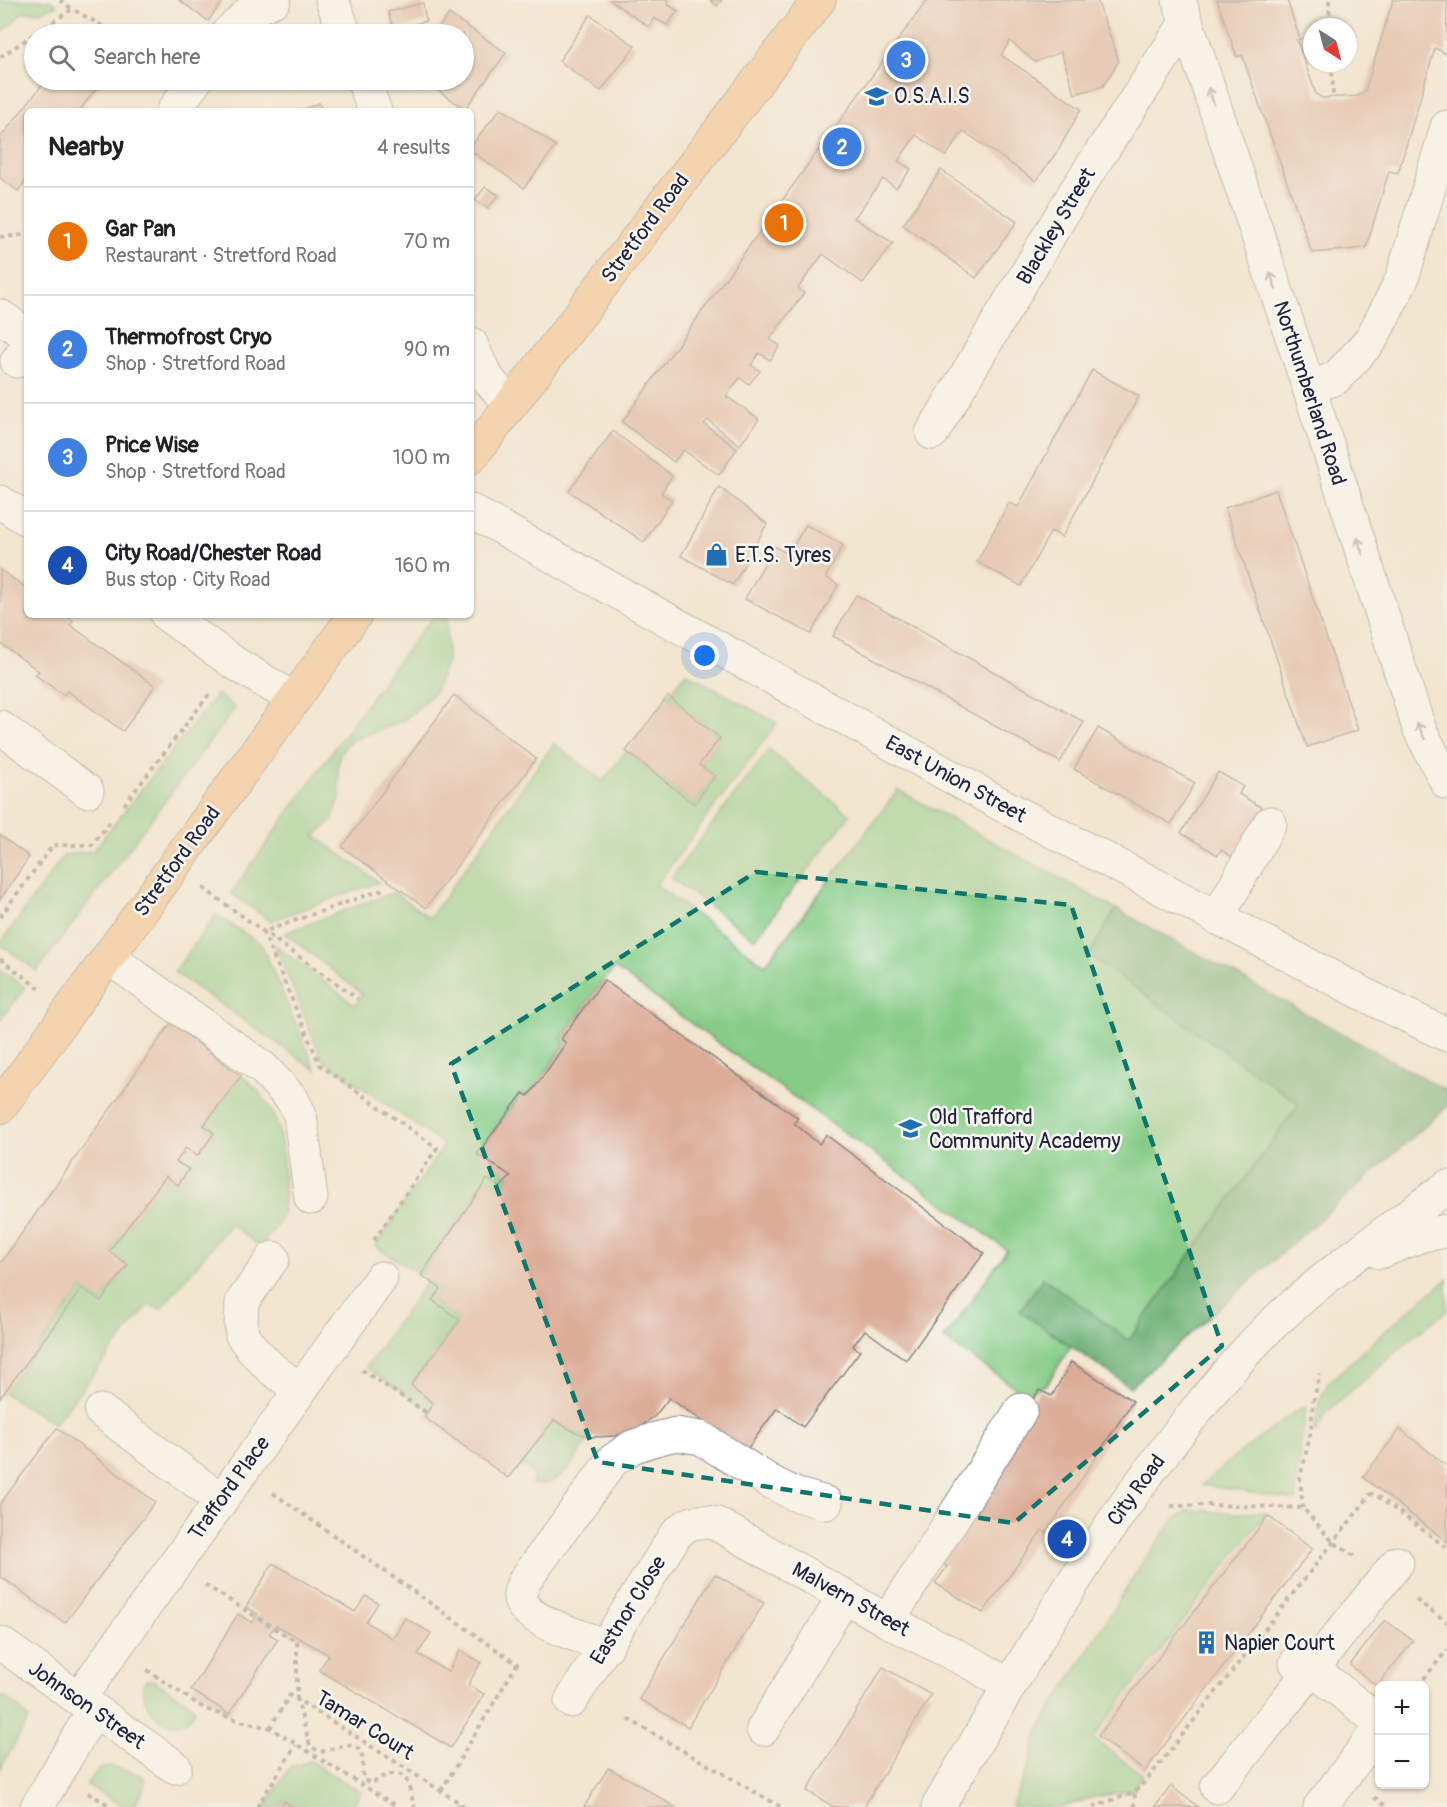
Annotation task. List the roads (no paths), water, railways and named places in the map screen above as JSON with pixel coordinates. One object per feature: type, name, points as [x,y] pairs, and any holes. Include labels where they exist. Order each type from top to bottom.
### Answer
[{"type":"main road","name":"Stretford Road","points":[[474,453],[819,0]]},
{"type":"main road","name":"Stretford Road","points":[[0,1107],[353,618]]},
{"type":"street","points":[[237,24],[252,10],[274,0]]},
{"type":"street","points":[[332,0],[341,24]]},
{"type":"street","name":"Northumberland Road","points":[[1182,11],[1309,388],[1419,728],[1447,783]]},
{"type":"street","name":"Blackley Street","points":[[932,433],[1182,11]]},
{"type":"street","points":[[175,108],[189,90]]},
{"type":"street","points":[[367,90],[374,108]]},
{"type":"street","points":[[1309,388],[1336,378],[1372,338],[1402,279],[1447,127]]},
{"type":"street","points":[[0,316],[24,348]]},
{"type":"street","points":[[474,351],[485,377],[497,392],[512,402]]},
{"type":"street","points":[[0,502],[24,517]]},
{"type":"street","name":"East Union Street","points":[[474,513],[1004,806],[1381,1003],[1447,1035]]},
{"type":"street","points":[[170,618],[233,662],[294,699]]},
{"type":"street","points":[[0,727],[87,791]]},
{"type":"street","points":[[1217,918],[1270,823]]},
{"type":"street","points":[[108,957],[263,1068],[292,1099],[300,1115],[311,1198]]},
{"type":"street","name":"City Road","points":[[938,1807],[1115,1517],[1153,1465],[1233,1367],[1276,1321],[1339,1268],[1447,1187]]},
{"type":"street","name":"City Road","points":[[1339,1268],[1422,1235],[1447,1231]]},
{"type":"street","points":[[273,1258],[242,1302],[242,1335],[272,1369],[300,1390]]},
{"type":"street","name":"Trafford Place","points":[[37,1807],[86,1704],[221,1500],[381,1278]]},
{"type":"street","points":[[888,1621],[1021,1410]]},
{"type":"street","points":[[102,1411],[221,1500]]},
{"type":"street","points":[[607,1646],[531,1614],[521,1603],[520,1592],[525,1580],[595,1482],[612,1461],[632,1447],[676,1434],[701,1438],[769,1481],[794,1494],[825,1503]]},
{"type":"street","name":"Malvern Street","points":[[690,1523],[707,1521],[717,1524],[844,1597],[977,1666],[1010,1686]]},
{"type":"street","name":"Eastnor Close","points":[[571,1701],[674,1537],[690,1523]]},
{"type":"street","points":[[1217,1787],[1304,1665],[1391,1570]]},
{"type":"street","points":[[763,1728],[844,1597]]},
{"type":"street","name":"Johnson Street","points":[[0,1643],[175,1767]]},
{"type":"street","points":[[1304,1665],[1375,1718]]},
{"type":"street","points":[[1320,1807],[1375,1735]]},
{"type":"place","name":"Price Wise","points":[[906,60]]},
{"type":"place","name":"O.S.A.I.S","points":[[876,96]]},
{"type":"place","name":"Thermofrost Cryo","points":[[842,147]]},
{"type":"place","name":"Gar Pan","points":[[784,223]]},
{"type":"place","name":"E.T.S. Tyres","points":[[717,555]]},
{"type":"place","name":"Old Trafford Community Academy","points":[[911,1129]]},
{"type":"place","name":"City Road/Chester Road","points":[[1067,1539]]},
{"type":"place","name":"Napier Court","points":[[1206,1643]]}]
